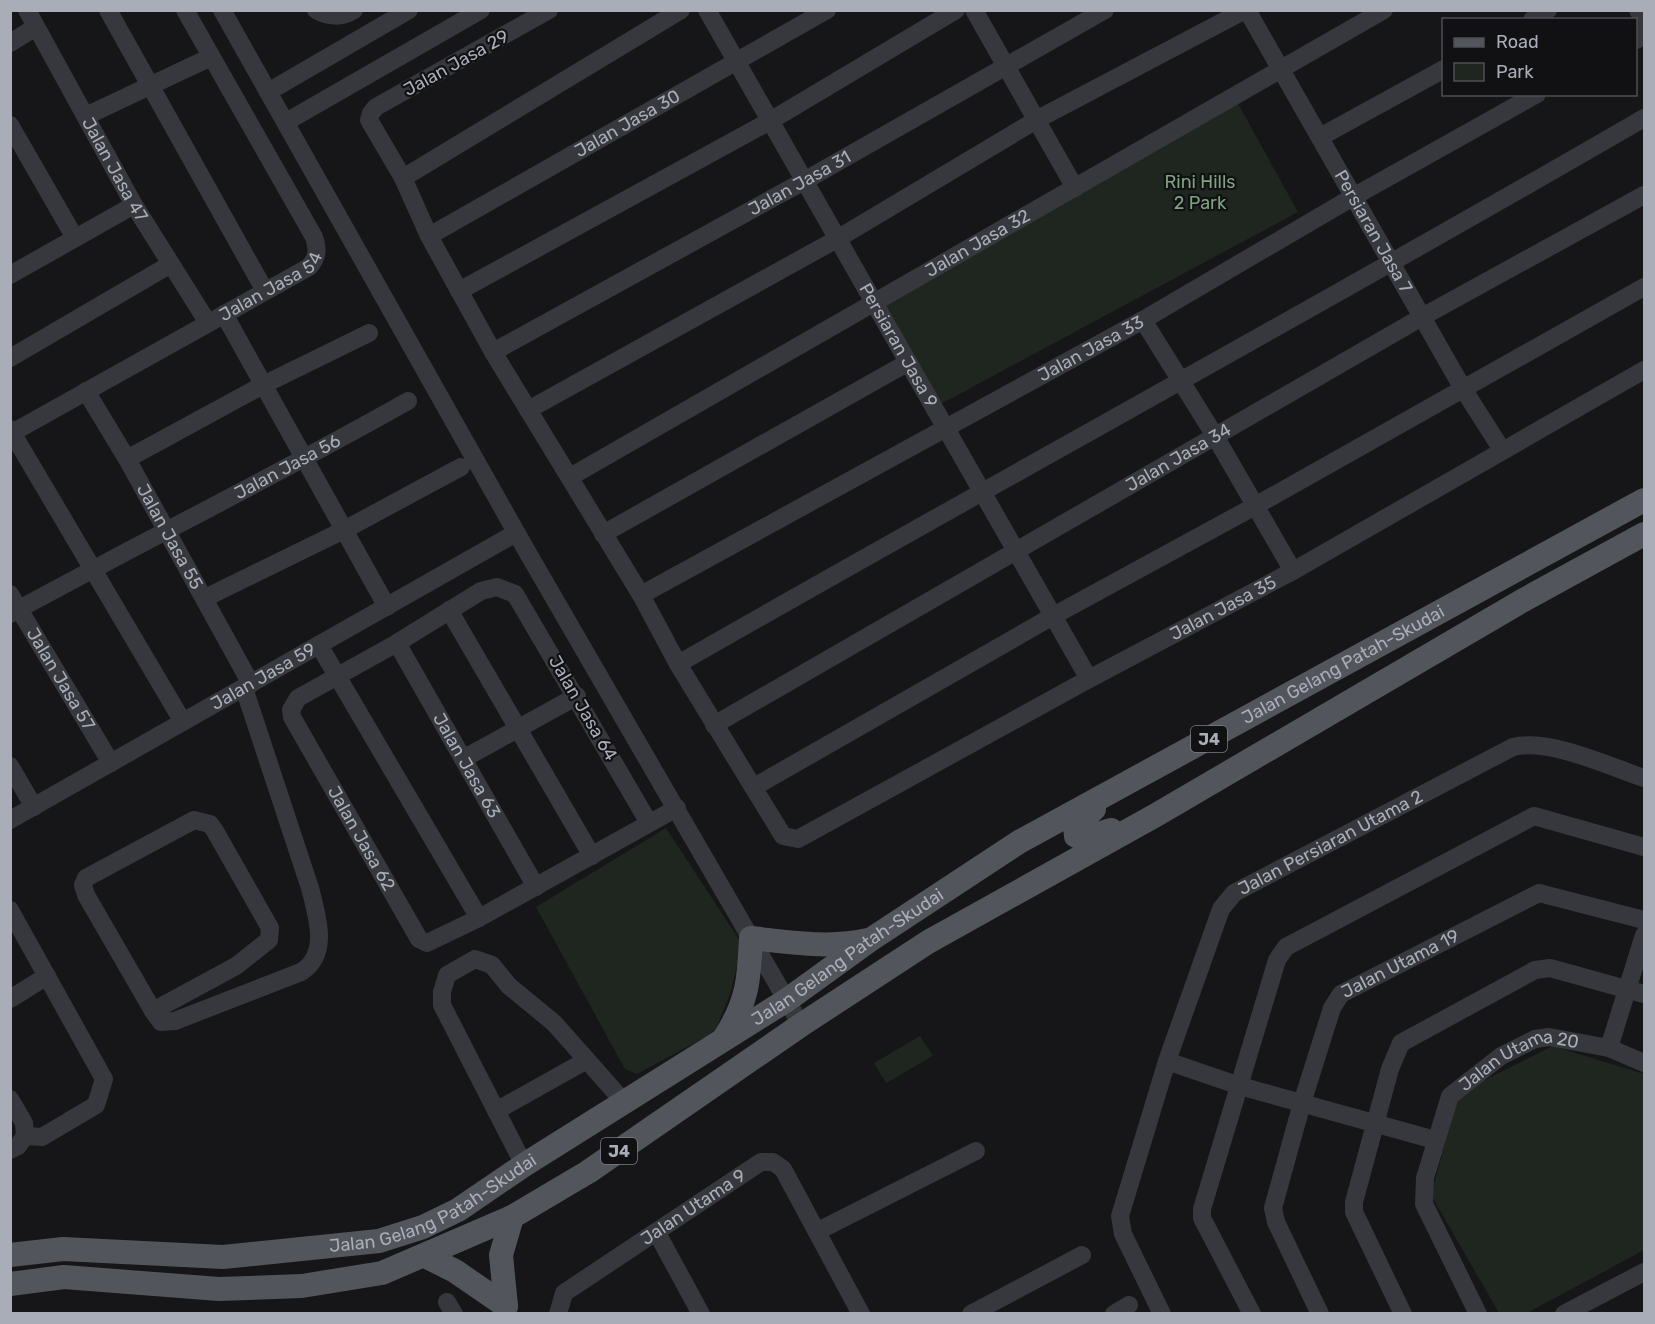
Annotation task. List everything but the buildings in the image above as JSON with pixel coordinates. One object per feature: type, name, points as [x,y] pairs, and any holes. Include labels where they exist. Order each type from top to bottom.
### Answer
[{"type":"main road","name":"Jalan Gelang Patah-Skudai","points":[[10,1255],[63,1249],[223,1257],[379,1241],[423,1227],[458,1210],[624,1102],[722,1042],[787,1000],[870,940],[1019,842],[1644,500]]},
{"type":"main road","name":"Jalan Gelang Patah-Skudai","points":[[10,1284],[64,1277],[219,1289],[302,1287],[382,1273],[512,1217],[588,1173],[801,1025],[928,942],[1156,815],[1520,602],[1644,534]]},
{"type":"main road","points":[[1132,781],[1086,815],[1075,826],[1076,836],[1083,838],[1092,836],[1156,815]]},
{"type":"main road","points":[[722,1042],[741,1012],[751,938],[824,944],[852,944],[870,940]]},
{"type":"main road","points":[[508,1310],[501,1255],[512,1217]]},
{"type":"main road","points":[[425,1256],[454,1271],[508,1310]]},
{"type":"street","name":"Jalan Jasa 47","points":[[27,10],[134,205],[208,323]]},
{"type":"street","points":[[108,10],[265,291]]},
{"type":"street","name":"Jalan Jasa 54","points":[[11,432],[309,267],[314,261],[318,249],[314,237],[185,10]]},
{"type":"street","points":[[222,10],[516,533],[801,1025]]},
{"type":"street","points":[[316,10],[324,15],[346,16],[354,10]]},
{"type":"street","points":[[268,92],[409,10]]},
{"type":"street","points":[[286,122],[481,10]]},
{"type":"street","name":"Jalan Jasa 29","points":[[403,178],[369,120],[376,107],[549,10]]},
{"type":"street","points":[[681,10],[403,178],[429,236],[493,352],[641,595],[714,725],[754,787],[1053,616],[1255,506],[1644,286]]},
{"type":"street","name":"Persiaran Jasa 9","points":[[707,10],[1089,679]]},
{"type":"street","name":"Jalan Jasa 30","points":[[429,236],[735,60],[827,10]]},
{"type":"street","points":[[459,291],[770,121],[956,10]]},
{"type":"street","points":[[974,10],[1038,119],[1075,188]]},
{"type":"street","name":"Jalan Jasa 31","points":[[493,352],[804,182],[1006,64],[1105,10]]},
{"type":"street","points":[[528,410],[837,239],[1038,119],[1246,10]]},
{"type":"street","name":"Persiaran Jasa 7","points":[[1246,10],[1462,387],[1502,450]]},
{"type":"street","name":"Jalan Jasa 32","points":[[570,477],[1384,10]]},
{"type":"street","points":[[1535,18],[1548,10]]},
{"type":"street","points":[[1638,10],[1644,21]]},
{"type":"street","points":[[10,43],[36,27]]},
{"type":"street","points":[[86,116],[152,87],[211,57]]},
{"type":"street","points":[[1320,137],[1442,70]]},
{"type":"street","name":"Jalan Jasa 33","points":[[641,595],[1143,320],[1353,197],[1533,96]]},
{"type":"street","points":[[678,664],[981,491],[1392,264],[1644,118]]},
{"type":"street","points":[[10,125],[75,238]]},
{"type":"street","name":"Jalan Jasa 34","points":[[714,725],[1422,317],[1644,195]]},
{"type":"street","points":[[11,273],[134,205]]},
{"type":"street","points":[[10,358],[171,264]]},
{"type":"street","points":[[224,314],[387,607]]},
{"type":"street","points":[[1143,320],[1215,436],[1293,571]]},
{"type":"street","points":[[127,459],[263,385],[369,333]]},
{"type":"street","points":[[603,534],[908,363]]},
{"type":"street","name":"Jalan Jasa 35","points":[[754,787],[783,836],[798,839],[1089,679],[1293,571],[1644,370]]},
{"type":"street","name":"Jalan Jasa 55","points":[[86,391],[205,598],[247,686],[317,916],[318,954],[313,965],[301,972],[175,1021],[161,1022],[153,1011]]},
{"type":"street","name":"Jalan Jasa 56","points":[[13,606],[93,569],[164,530],[305,459],[408,402]]},
{"type":"street","points":[[11,432],[183,722]]},
{"type":"street","points":[[205,598],[344,530],[461,467]]},
{"type":"street","name":"Jalan Jasa 59","points":[[10,820],[516,533]]},
{"type":"street","name":"Jalan Jasa 62","points":[[515,594],[497,586],[481,591],[398,643],[298,698],[291,710],[292,717],[419,939],[433,942],[677,808]]},
{"type":"street","name":"Jalan Jasa 64","points":[[515,594],[577,696],[649,823]]},
{"type":"street","name":"Jalan Jasa 57","points":[[13,606],[111,763]]},
{"type":"street","points":[[449,610],[592,856]]},
{"type":"street","name":"Jalan Jasa 63","points":[[398,643],[536,887]]},
{"type":"street","points":[[319,645],[479,918]]},
{"type":"street","points":[[463,759],[577,696]]},
{"type":"street","name":"Jalan Persiaran Utama 2","points":[[1162,1314],[1123,1234],[1120,1216],[1167,1061],[1221,909],[1234,892],[1513,747],[1528,743],[1552,748],[1644,778]]},
{"type":"street","points":[[10,766],[34,807]]},
{"type":"street","points":[[1252,1314],[1202,1218],[1277,960],[1286,947],[1534,816],[1644,847]]},
{"type":"street","points":[[194,820],[203,821],[210,824],[215,831],[270,928],[269,940],[236,966],[153,1011],[83,885],[86,878],[194,820]]},
{"type":"street","name":"Jalan Utama 19","points":[[1320,1314],[1276,1222],[1274,1208],[1302,1103],[1332,1008],[1341,994],[1539,893],[1644,920]]},
{"type":"street","points":[[10,910],[104,1079],[96,1105],[42,1137],[25,1136],[10,1150]]},
{"type":"street","points":[[1609,1048],[1636,992],[1644,935]]},
{"type":"street","points":[[524,1166],[442,1005],[442,992],[447,975],[475,959],[492,965],[509,986],[554,1023],[624,1102]]},
{"type":"street","points":[[1403,1314],[1354,1212],[1354,1202],[1390,1069],[1401,1043],[1534,970],[1550,968],[1636,992]]},
{"type":"street","points":[[10,999],[47,976]]},
{"type":"street","name":"Jalan Utama 20","points":[[1478,1314],[1424,1204],[1425,1178],[1450,1096],[1501,1056],[1535,1039],[1549,1037],[1609,1048],[1644,1063]]},
{"type":"street","points":[[496,1111],[587,1060]]},
{"type":"street","points":[[1167,1061],[1240,1086],[1435,1140]]},
{"type":"street","points":[[10,1098],[24,1123],[25,1136]]},
{"type":"street","points":[[818,1231],[976,1151]]},
{"type":"street","name":"Jalan Utama 9","points":[[558,1314],[564,1293],[761,1162],[772,1162],[783,1169],[861,1314]]},
{"type":"street","points":[[657,1233],[701,1314]]},
{"type":"street","points":[[971,1314],[1082,1255]]},
{"type":"street","points":[[1564,1314],[1644,1272]]},
{"type":"green space","name":"Rini Hills 2 Park","points":[[1236,100],[1298,212],[937,406],[874,297]]},
{"type":"green space","points":[[666,828],[742,944],[731,991],[715,1032],[637,1074],[625,1069],[536,907]]},
{"type":"green space","points":[[920,1036],[933,1056],[886,1083],[874,1063]]},
{"type":"green space","points":[[1553,1046],[1644,1074],[1644,1250],[1527,1313],[1499,1313],[1431,1195],[1459,1093]]}]
